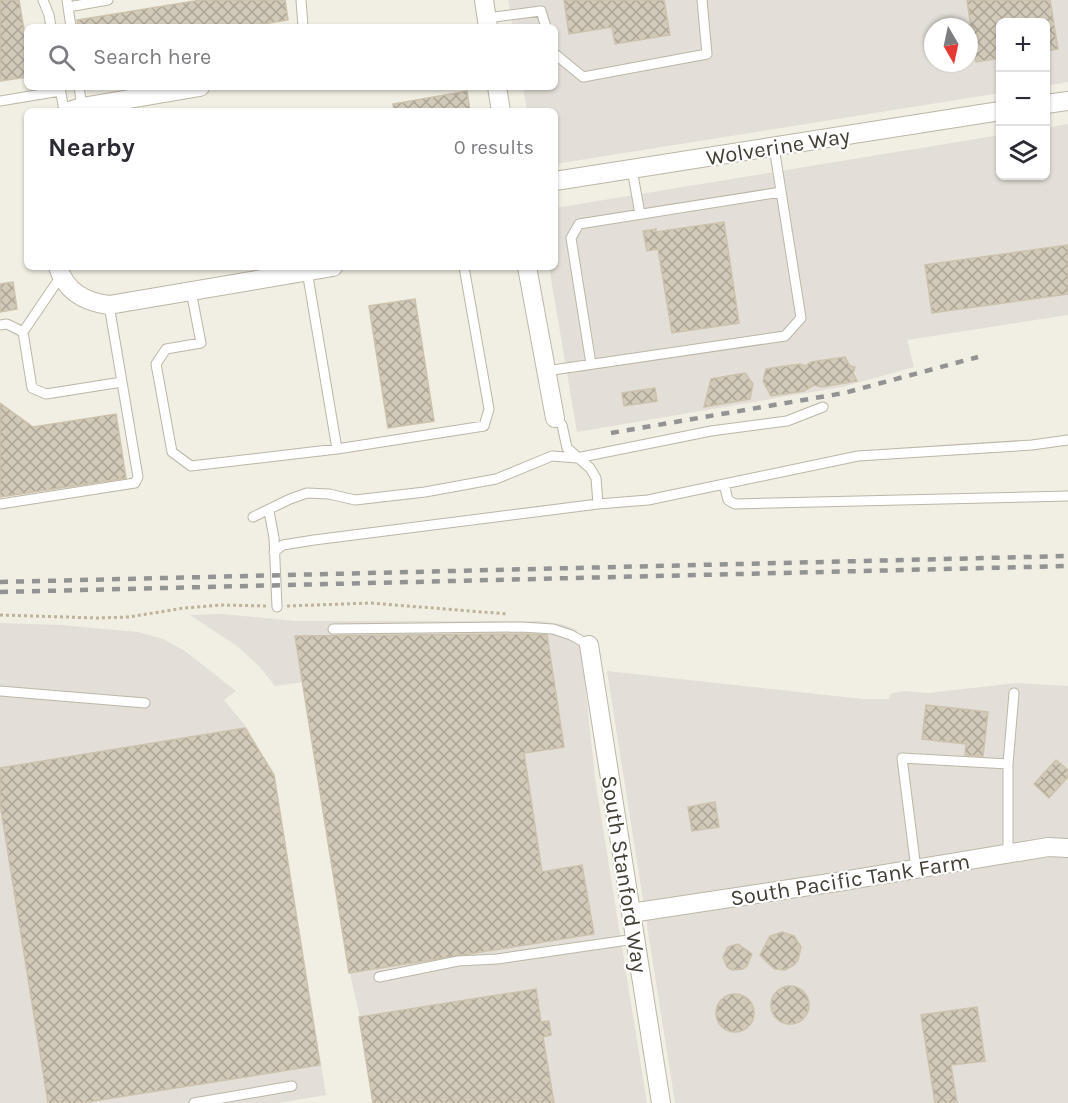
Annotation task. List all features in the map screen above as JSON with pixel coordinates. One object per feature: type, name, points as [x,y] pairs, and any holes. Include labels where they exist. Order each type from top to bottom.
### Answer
[{"type":"street","points":[[82,108],[183,90]]},
{"type":"street","points":[[498,90],[500,108]]},
{"type":"street","points":[[1050,103],[1068,101]]},
{"type":"street","name":"Wolverine Way","points":[[558,181],[996,112]]},
{"type":"street","points":[[59,271],[69,288],[79,297],[94,304],[109,305],[317,270]]},
{"type":"street","points":[[529,270],[555,418]]},
{"type":"street","name":"South Stanford Way","points":[[590,645],[661,1103]]},
{"type":"street","name":"South Pacific Tank Farm","points":[[631,913],[1048,847],[1068,848]]},
{"type":"lane","points":[[43,0],[50,24]]},
{"type":"lane","points":[[70,24],[67,4],[108,0]]},
{"type":"lane","points":[[301,0],[303,24]]},
{"type":"lane","points":[[539,0],[545,24]]},
{"type":"lane","points":[[558,56],[583,77],[707,54],[702,0]]},
{"type":"lane","points":[[486,15],[541,11]]},
{"type":"lane","points":[[0,101],[55,90]]},
{"type":"lane","points":[[60,90],[63,108]]},
{"type":"lane","points":[[76,108],[79,90]]},
{"type":"lane","points":[[546,371],[785,336],[801,318],[774,147]]},
{"type":"lane","points":[[632,169],[640,214]]},
{"type":"lane","points":[[591,364],[571,238],[579,224],[781,192]]},
{"type":"lane","points":[[191,291],[201,343],[166,349],[156,364],[172,452],[192,466],[337,449],[484,426],[489,409],[465,270]]},
{"type":"lane","points":[[59,271],[23,332],[32,388],[46,394],[122,382]]},
{"type":"lane","points":[[307,272],[337,449]]},
{"type":"lane","points":[[0,504],[135,483],[138,477],[109,305]]},
{"type":"lane","points":[[0,325],[7,324],[23,332]]},
{"type":"lane","points":[[253,517],[307,493],[329,494],[355,500],[425,492],[496,479],[552,456],[576,458],[711,431],[788,421],[823,407]]},
{"type":"lane","points":[[555,418],[562,425],[567,448],[590,468],[596,478],[598,504]]},
{"type":"lane","points":[[274,552],[282,545],[314,540],[598,504],[648,500],[858,456],[1032,445],[1068,440]]},
{"type":"lane","points":[[724,484],[728,500],[735,504],[1068,496]]},
{"type":"lane","points":[[269,511],[274,538],[277,607]]},
{"type":"lane","points":[[333,629],[521,627],[552,629],[571,635],[590,645]]},
{"type":"lane","points":[[0,691],[145,703]]},
{"type":"lane","points":[[1008,853],[1008,764],[1014,693]]},
{"type":"lane","points":[[916,868],[902,758],[1008,764]]},
{"type":"lane","points":[[379,977],[458,961],[497,959],[635,939]]},
{"type":"lane","points":[[194,1103],[292,1086]]},
{"type":"path","points":[[0,615],[98,618],[221,605],[277,607],[370,603],[518,615]]},
{"type":"shaded area","points":[[508,0],[1068,0],[1068,82],[1050,85],[1050,18],[996,18],[996,94],[558,164],[558,108],[526,108],[524,90],[558,90],[558,24],[512,24]]},
{"type":"shaded area","points":[[1068,124],[1068,315],[907,340],[914,367],[842,387],[577,432],[550,270],[558,270],[558,208],[996,136],[996,180],[1050,180],[1050,127]]},
{"type":"shaded area","points":[[221,614],[296,621],[542,621],[565,625],[577,630],[581,646],[595,778],[647,1103],[373,1103],[303,682],[275,686],[259,666],[237,646],[190,615]]},
{"type":"shaded area","points":[[0,623],[61,625],[138,632],[163,639],[185,651],[236,691],[224,700],[247,728],[275,776],[326,1095],[278,1103],[0,1103]]},
{"type":"shaded area","points":[[607,671],[863,699],[889,699],[890,694],[903,691],[928,693],[1017,683],[1068,686],[1068,1103],[675,1103]]},
{"type":"building","points":[[0,0],[19,0],[24,30],[24,77],[0,81]]},
{"type":"building","points":[[201,0],[285,0],[288,20],[263,24],[78,24],[77,20]]},
{"type":"building","points":[[564,0],[664,0],[670,35],[615,44],[612,27],[569,34]]},
{"type":"building","points":[[967,0],[1050,0],[1058,49],[1050,50],[1050,18],[996,18],[996,59],[978,62],[978,18],[970,18]]},
{"type":"building","points":[[467,91],[470,108],[394,108],[393,104]]},
{"type":"building","points":[[724,222],[739,323],[672,333],[658,249],[647,251],[643,231],[656,229],[656,232]]},
{"type":"building","points":[[1068,245],[1068,294],[932,313],[925,265]]},
{"type":"building","points":[[13,282],[17,309],[0,312],[0,284]]},
{"type":"building","points":[[415,299],[434,421],[388,428],[369,306]]},
{"type":"building","points":[[845,357],[850,366],[855,367],[853,373],[857,381],[822,387],[814,385],[804,391],[771,396],[763,381],[766,369],[800,364],[805,366],[811,362]]},
{"type":"building","points":[[745,373],[753,384],[750,399],[704,407],[711,379]]},
{"type":"building","points":[[655,388],[657,401],[624,406],[622,393]]},
{"type":"building","points":[[0,403],[33,427],[116,414],[126,478],[0,497]]},
{"type":"building","points":[[547,635],[564,747],[524,753],[542,872],[582,865],[594,934],[349,973],[295,636]]},
{"type":"building","points":[[926,705],[988,712],[983,756],[965,755],[966,744],[922,739]]},
{"type":"building","points":[[245,728],[274,775],[320,1065],[81,1103],[48,1103],[0,803],[0,768]]},
{"type":"building","points":[[1056,760],[1068,770],[1068,777],[1049,798],[1034,784]]},
{"type":"building","points":[[715,802],[719,827],[692,831],[688,807]]},
{"type":"building","points":[[782,932],[794,936],[801,947],[798,960],[785,970],[775,969],[760,955],[770,936]]},
{"type":"building","points":[[738,944],[752,954],[747,966],[743,969],[732,970],[727,967],[723,957],[728,947]]},
{"type":"building","points":[[790,986],[803,992],[809,1005],[803,1018],[790,1024],[777,1018],[771,1005],[777,992]]},
{"type":"building","points":[[536,989],[541,1022],[549,1021],[551,1035],[543,1037],[554,1103],[373,1103],[359,1017]]},
{"type":"building","points":[[735,994],[748,1000],[754,1013],[748,1026],[735,1032],[722,1026],[716,1013],[722,1000]]},
{"type":"building","points":[[977,1007],[985,1061],[951,1065],[957,1103],[935,1103],[921,1015]]},
{"type":"railway","points":[[611,433],[844,393],[978,357]]},
{"type":"railway","points":[[0,582],[1068,556]]},
{"type":"railway","points":[[0,592],[1068,566]]}]
